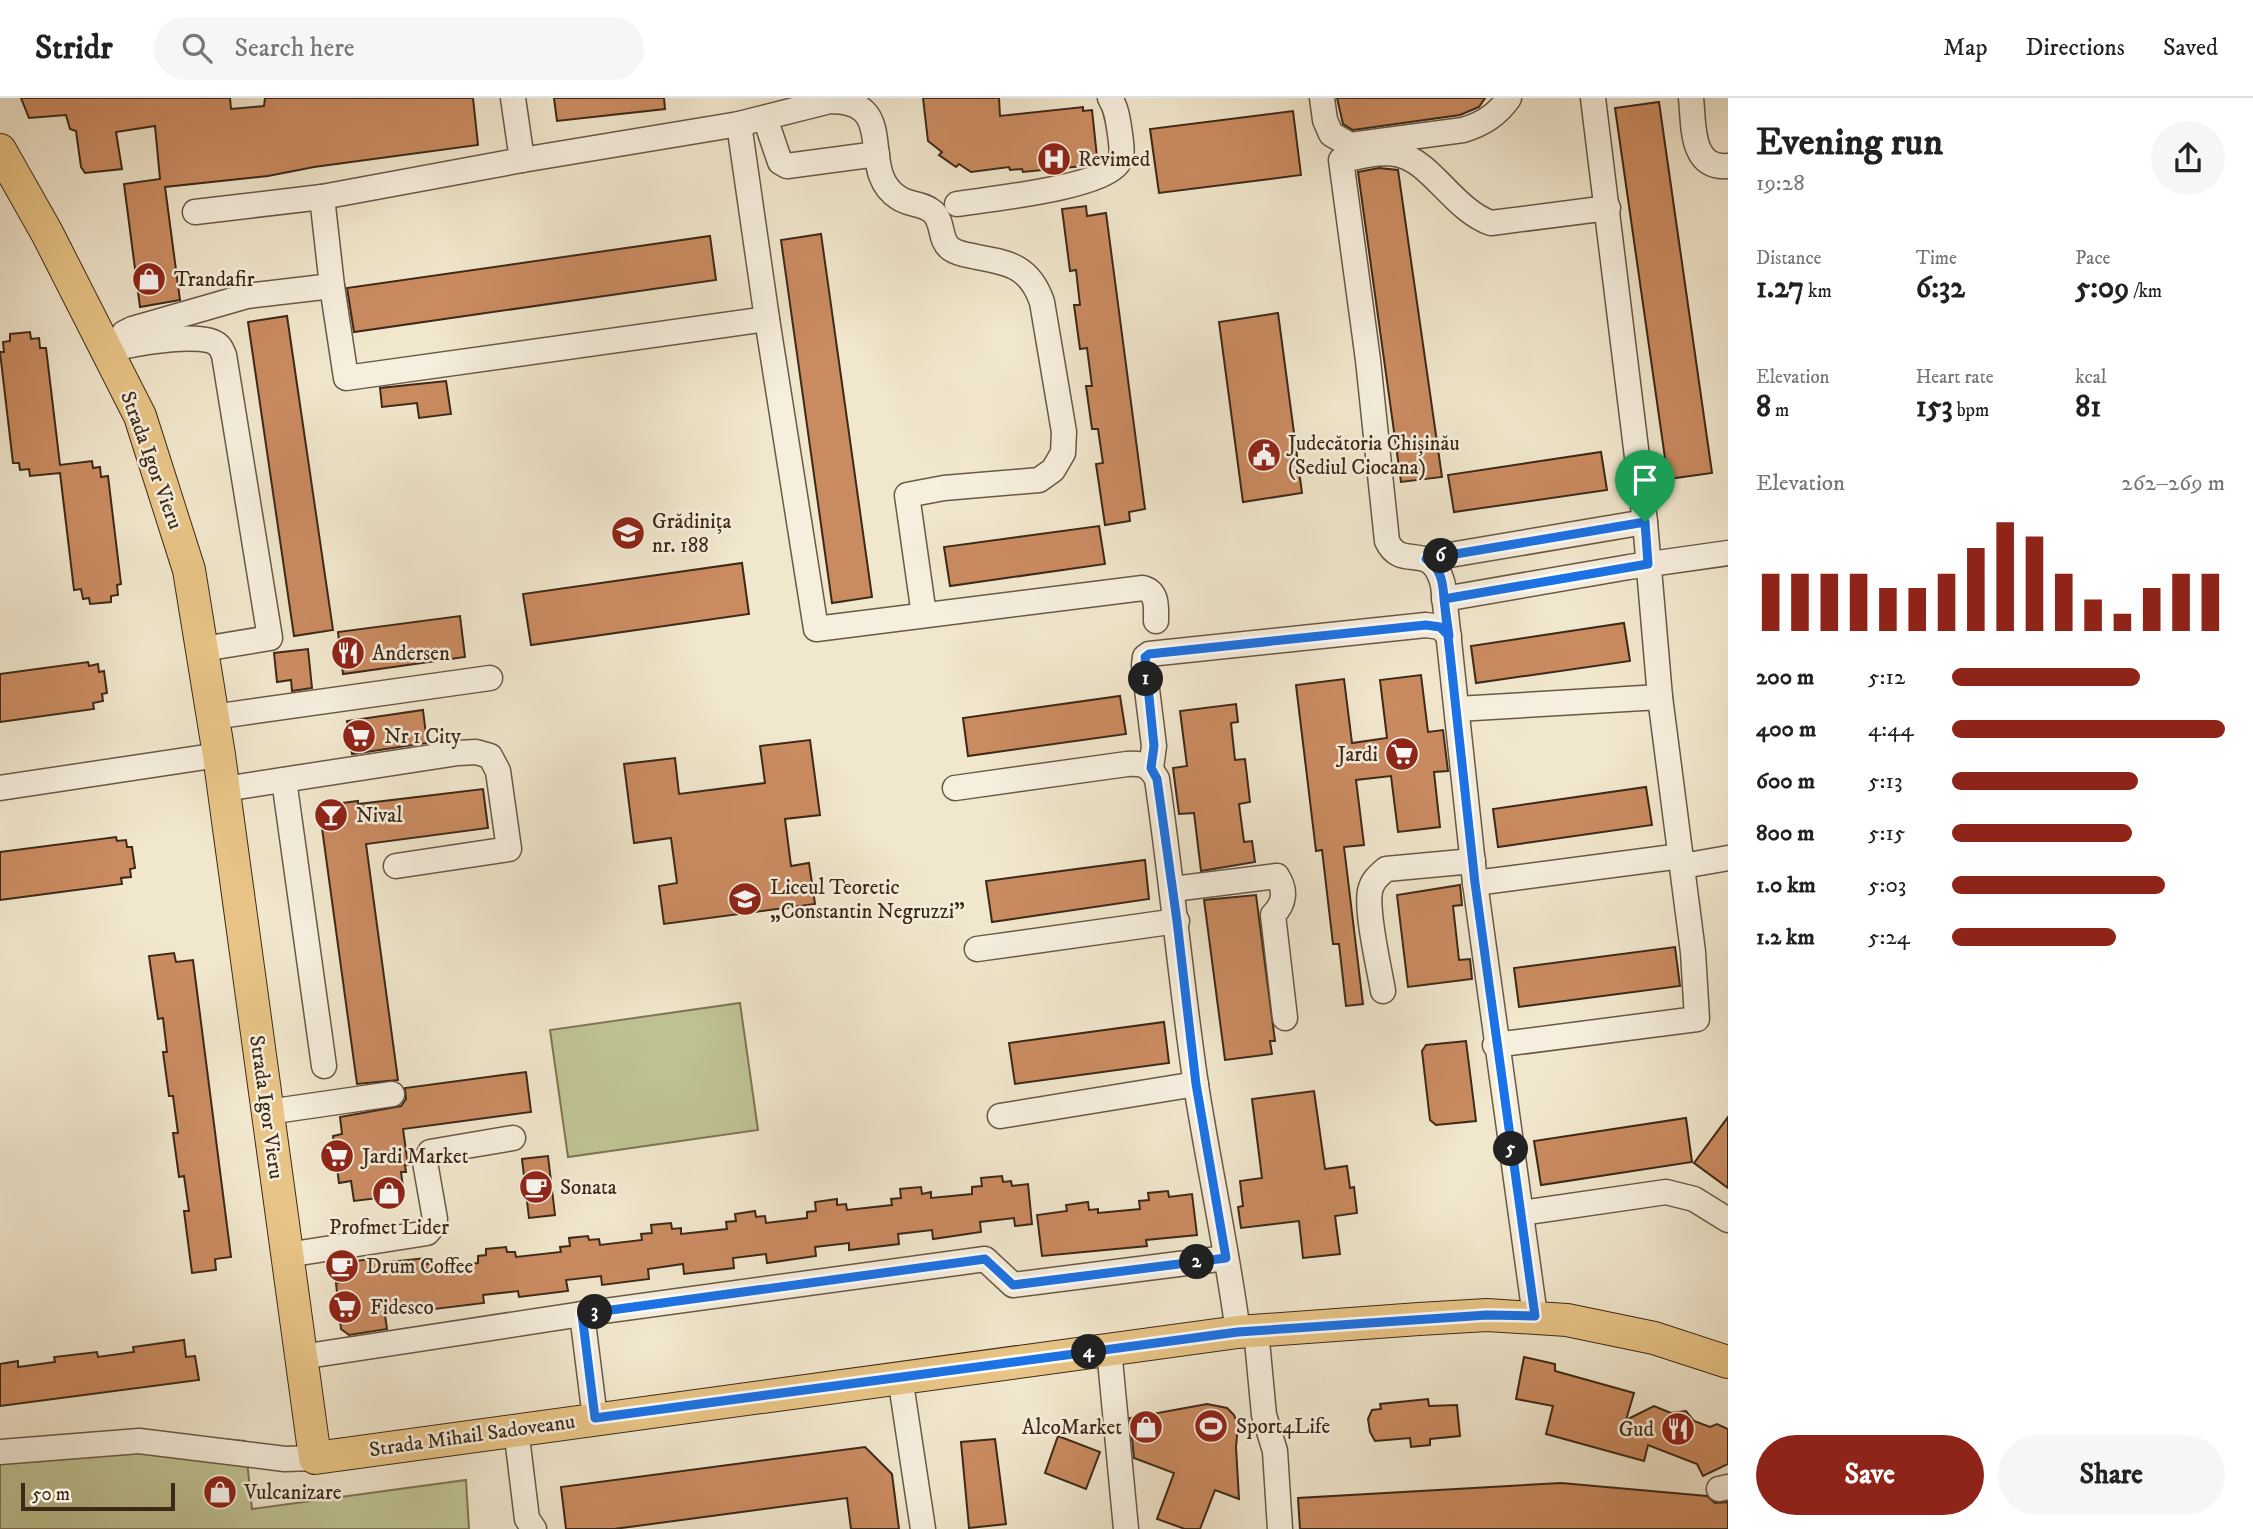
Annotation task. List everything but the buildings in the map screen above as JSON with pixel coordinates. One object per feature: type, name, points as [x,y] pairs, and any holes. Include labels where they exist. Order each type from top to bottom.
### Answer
[{"type":"main road","name":"Strada Igor Vieru","points":[[0,150],[115,348],[155,457],[189,570],[224,789],[315,1458]]},
{"type":"main road","name":"Strada Mihail Sadoveanu","points":[[315,1458],[1247,1331],[1487,1315],[1535,1316],[1624,1330],[1728,1362]]},
{"type":"street","points":[[513,98],[522,160]]},
{"type":"street","points":[[957,204],[1082,183],[1108,173],[1120,160],[1122,146],[1117,116],[1110,98]]},
{"type":"street","points":[[1322,98],[1325,120],[1331,134],[1350,145],[1463,130],[1480,125],[1494,116],[1509,98]]},
{"type":"street","points":[[1495,1045],[1698,1019],[1682,861],[1660,697],[1645,522],[1593,98]]},
{"type":"street","points":[[1691,98],[1697,148],[1702,158],[1710,164],[1728,166]]},
{"type":"street","points":[[195,212],[322,197],[739,124],[830,102],[846,101],[859,107],[875,129],[878,167],[886,186],[898,197],[933,212],[939,220],[950,249],[1016,267],[1037,286],[1064,432],[1063,453],[1053,470],[1040,480],[944,488],[907,495],[924,615]]},
{"type":"street","points":[[765,118],[780,162],[787,166],[877,154]]},
{"type":"street","points":[[739,124],[816,629],[1143,588],[1152,592],[1155,597],[1156,621]]},
{"type":"street","points":[[1535,1316],[1495,1045],[1440,573],[1436,564],[1426,559],[1398,554],[1391,550],[1387,541],[1368,360],[1341,160],[1378,154],[1403,155],[1415,162],[1464,208],[1477,218],[1491,223],[1608,208]]},
{"type":"street","points":[[322,197],[346,378],[767,319]]},
{"type":"street","points":[[115,348],[124,333],[132,328],[247,296],[332,286]]},
{"type":"street","points":[[115,348],[168,339],[209,340],[218,344],[224,355],[270,638],[203,649]]},
{"type":"street","points":[[1426,559],[1645,522]]},
{"type":"street","points":[[1444,599],[1728,553]]},
{"type":"street","points":[[1151,768],[1154,746],[1144,666],[1145,657],[1149,654],[1426,625],[1440,627],[1449,636]]},
{"type":"street","points":[[213,717],[490,678]]},
{"type":"street","points":[[1457,709],[1660,697]]},
{"type":"street","points":[[224,789],[467,752],[490,757],[498,771],[509,849],[396,866]]},
{"type":"street","points":[[0,788],[219,755]]},
{"type":"street","points":[[955,788],[1141,763],[1151,768],[1157,779],[1196,1084],[1226,1258],[1247,1331],[1264,1415],[1275,1451],[1280,1529]]},
{"type":"street","points":[[284,780],[324,1066]]},
{"type":"street","points":[[1383,991],[1370,909],[1370,892],[1376,878],[1386,869],[1474,872],[1728,858]]},
{"type":"street","points":[[1173,890],[1277,876],[1282,883],[1283,900],[1273,915],[1285,1018]]},
{"type":"street","points":[[977,949],[1177,921]]},
{"type":"street","points":[[1000,1116],[1196,1084]]},
{"type":"street","points":[[268,1112],[392,1094]]},
{"type":"street","points":[[287,1255],[427,1233],[435,1219],[425,1162],[430,1152],[513,1138]]},
{"type":"street","points":[[1521,1213],[1666,1192],[1694,1199],[1728,1220]]},
{"type":"street","points":[[301,1357],[582,1314],[985,1259],[1013,1285],[1226,1258]]},
{"type":"street","points":[[582,1314],[595,1418]]},
{"type":"street","points":[[1109,1349],[1126,1529]]},
{"type":"street","points":[[900,1377],[923,1529]]},
{"type":"street","points":[[516,1429],[527,1519],[534,1529]]},
{"type":"street","name":"Strada Mihail Sadoveanu","points":[[0,1452],[111,1441],[139,1441],[285,1459],[315,1458]]},
{"type":"green space","points":[[740,1003],[758,1130],[568,1157],[550,1030]]},
{"type":"green space","points":[[137,1432],[245,1441],[252,1509],[466,1480],[469,1529],[0,1529],[0,1443]]},
{"type":"place","name":"Revimed","points":[[1054,159]]},
{"type":"place","name":"Trandafir","points":[[149,279]]},
{"type":"place","name":"Judecătoria Chișinău (Sediul Ciocana)","points":[[1264,455]]},
{"type":"place","name":"Grădinița nr. 188","points":[[628,533]]},
{"type":"place","name":"Andersen","points":[[348,653]]},
{"type":"place","name":"Nr 1 City","points":[[359,736]]},
{"type":"place","name":"Jardi","points":[[1402,754]]},
{"type":"place","name":"Nival","points":[[331,815]]},
{"type":"place","name":"Liceul Teoretic „Constantin Negruzzi”","points":[[745,899]]},
{"type":"place","name":"Jardi Market","points":[[337,1156]]},
{"type":"place","name":"Sonata","points":[[536,1187]]},
{"type":"place","name":"Profmet Lider","points":[[389,1193]]},
{"type":"place","name":"Drum Coffee","points":[[342,1266]]},
{"type":"place","name":"Fidesco","points":[[345,1307]]},
{"type":"place","name":"Sport4Life","points":[[1211,1426]]},
{"type":"place","name":"AlcoMarket","points":[[1146,1427]]},
{"type":"place","name":"Gud","points":[[1678,1429]]},
{"type":"place","name":"Vulcanizare","points":[[220,1492]]},
{"type":"route","points":[[1645,522],[1426,559],[1436,564],[1443,585],[1444,599],[1457,709],[1475,883],[1495,1045],[1535,1316],[1487,1315],[1238,1332],[595,1418],[582,1314],[985,1259],[1013,1285],[1226,1258],[1196,1084],[1157,779],[1151,768],[1154,762],[1154,746],[1145,657],[1149,654],[1220,645],[1426,625],[1440,627],[1449,636],[1444,599],[1648,564],[1645,522]]}]
